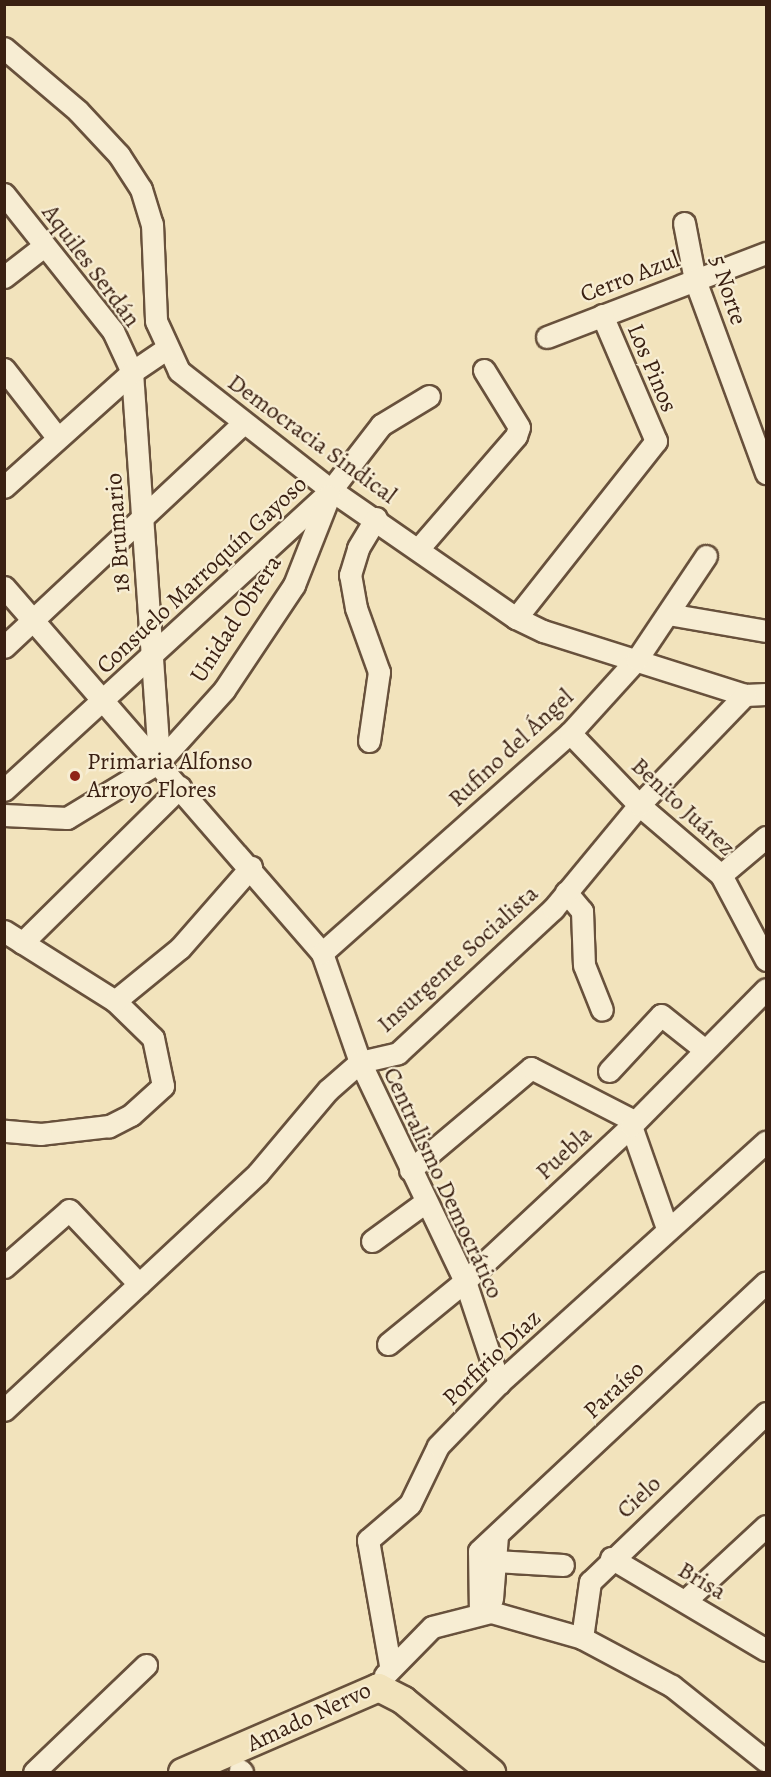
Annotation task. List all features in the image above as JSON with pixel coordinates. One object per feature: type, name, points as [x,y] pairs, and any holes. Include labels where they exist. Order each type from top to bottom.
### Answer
[{"type":"main road","name":"Amado Nervo","points":[[182,1773],[236,1766],[384,1676]]},
{"type":"main road","points":[[384,1676],[403,1700],[491,1773]]},
{"type":"street","name":"Democracia Sindical","points":[[4,48],[78,111],[118,155],[141,189],[152,224],[156,321],[166,349],[179,371],[243,423],[332,489],[516,618],[543,631],[745,695],[766,693]]},
{"type":"street","name":"Aquiles Serdán","points":[[4,194],[113,331],[132,372]]},
{"type":"street","name":"5 Norte","points":[[684,223],[694,280],[766,473]]},
{"type":"street","points":[[4,276],[44,246]]},
{"type":"street","name":"Cerro Azul","points":[[547,337],[766,253]]},
{"type":"street","name":"Los Pinos","points":[[516,618],[656,441],[602,315]]},
{"type":"street","points":[[4,487],[132,372],[166,349]]},
{"type":"street","points":[[4,369],[57,437]]},
{"type":"street","points":[[419,548],[516,436],[519,427],[484,370]]},
{"type":"street","name":"18 Brumario","points":[[132,372],[159,762]]},
{"type":"street","name":"Consuelo Marroquín Gayoso","points":[[4,790],[103,703],[332,489],[381,425],[429,396]]},
{"type":"street","points":[[4,647],[243,423]]},
{"type":"street","name":"Unidad Obrera","points":[[4,815],[68,818],[159,762],[224,690],[294,585],[332,489]]},
{"type":"street","points":[[369,741],[379,672],[356,608],[350,574],[358,548],[376,519]]},
{"type":"street","name":"Rufino del Ángel","points":[[322,953],[570,733],[637,659],[706,556]]},
{"type":"street","name":"Centralismo Democrático","points":[[4,587],[103,703],[159,762],[251,867],[322,953],[360,1062],[424,1203],[465,1281],[499,1383]]},
{"type":"street","points":[[668,614],[766,631]]},
{"type":"street","name":"Insurgente Socialista","points":[[4,1410],[258,1173],[328,1090],[360,1062],[398,1053],[566,892],[639,805],[745,695]]},
{"type":"street","name":"Benito Juárez","points":[[570,733],[639,805],[721,875],[766,960]]},
{"type":"street","points":[[4,1131],[41,1134],[110,1126],[131,1115],[163,1086],[153,1038],[115,1001],[13,937],[180,787]]},
{"type":"street","points":[[721,875],[766,837]]},
{"type":"street","points":[[115,1001],[180,948],[251,867]]},
{"type":"street","points":[[566,892],[582,911],[584,965],[602,1010]]},
{"type":"street","name":"Puebla","points":[[388,1344],[465,1281],[633,1124],[766,989]]},
{"type":"street","points":[[609,1071],[661,1015],[705,1050]]},
{"type":"street","points":[[410,1170],[531,1068],[633,1124],[668,1228]]},
{"type":"street","name":"Porfirio Díaz","points":[[384,1676],[368,1540],[410,1504],[438,1446],[499,1383],[668,1228],[766,1143]]},
{"type":"street","points":[[372,1241],[424,1203]]},
{"type":"street","points":[[4,1267],[69,1210],[139,1284]]},
{"type":"street","name":"Paraíso","points":[[486,1612],[479,1551],[766,1282]]},
{"type":"street","name":"Cielo","points":[[582,1638],[590,1582],[611,1558],[766,1413]]},
{"type":"street","points":[[686,1600],[766,1526]]},
{"type":"street","points":[[497,1536],[486,1612],[582,1638],[672,1686],[766,1761]]},
{"type":"street","name":"Brisa","points":[[611,1558],[766,1649]]},
{"type":"street","points":[[495,1561],[563,1565]]},
{"type":"street","name":"Amado Nervo","points":[[384,1676],[432,1627],[486,1612]]},
{"type":"street","points":[[34,1773],[146,1665]]},
{"type":"street","points":[[205,1773],[236,1766]]},
{"type":"place","name":"Primaria Alfonso Arroyo Flores","points":[[75,776]]}]
